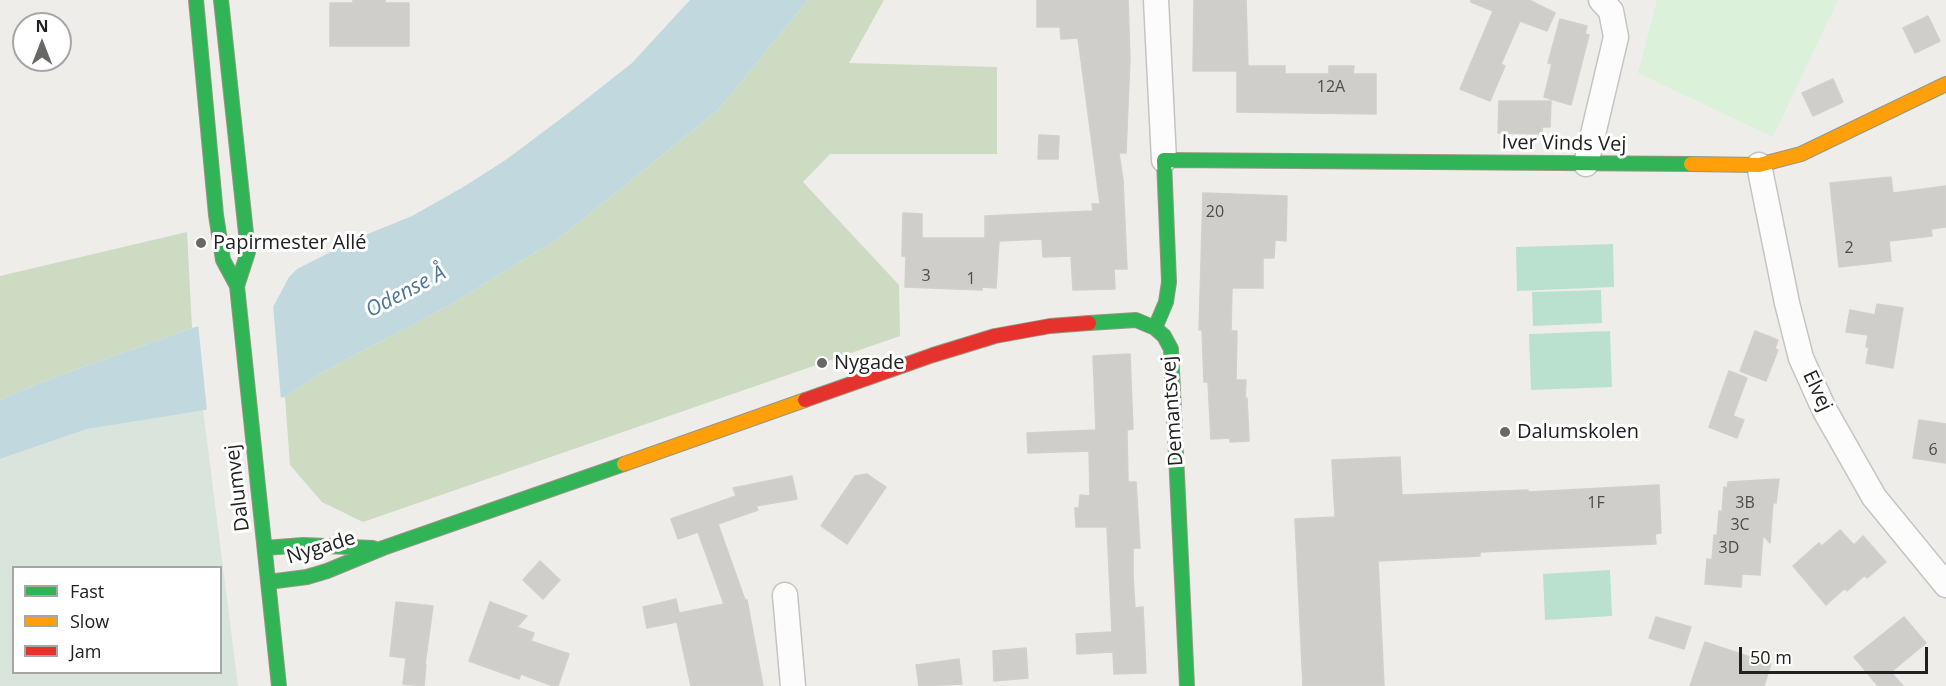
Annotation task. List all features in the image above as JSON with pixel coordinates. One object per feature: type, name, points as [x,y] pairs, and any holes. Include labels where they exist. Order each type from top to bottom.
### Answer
[{"type":"street","name":"Dalumvej","points":[[196,0],[216,214],[223,260],[237,286],[279,686]]},
{"type":"street","name":"Dalumvej","points":[[221,0],[248,252],[237,286]]},
{"type":"street","name":"Demantsvej","points":[[1156,0],[1169,282],[1166,302],[1155,328],[1164,336],[1171,349],[1187,686]]},
{"type":"street","points":[[1586,164],[1616,37],[1611,11],[1601,0]]},
{"type":"street","name":"Iver Vinds Vej","points":[[1164,160],[1759,165],[1801,154],[1946,84]]},
{"type":"street","name":"Elvej","points":[[1759,165],[1786,303],[1801,357],[1824,409],[1874,497],[1946,585]]},
{"type":"street","name":"Nygade","points":[[268,582],[307,577],[383,548],[933,355],[995,336],[1050,326],[1136,320],[1155,328]]},
{"type":"street","name":"Nygade","points":[[265,548],[310,545],[383,548]]},
{"type":"street","points":[[785,595],[793,686]]},
{"type":"green space","points":[[808,0],[884,0],[849,63],[997,67],[997,154],[830,154],[803,182],[899,285],[900,336],[363,522],[322,502],[290,465],[285,397],[328,369],[450,305],[562,236],[719,109]]},
{"type":"green space","points":[[1657,0],[1838,0],[1773,137],[1638,73]]},
{"type":"green space","points":[[187,232],[192,328],[47,380],[0,400],[0,276]]},
{"type":"green space","points":[[1613,244],[1614,287],[1517,291],[1516,247]]},
{"type":"green space","points":[[1601,290],[1602,323],[1533,326],[1532,292]]},
{"type":"green space","points":[[1610,331],[1612,387],[1531,390],[1529,334]]},
{"type":"green space","points":[[1610,570],[1612,616],[1545,620],[1543,574]]},
{"type":"shaded area","points":[[203,409],[238,686],[0,686],[0,459],[87,429]]},
{"type":"water","name":"Odense Å","points":[[690,0],[808,0],[719,109],[562,236],[450,305],[328,369],[285,397],[87,429],[0,459],[0,400],[47,380],[192,328],[273,307],[289,277],[297,269],[358,238],[412,216],[507,159],[632,63]]},
{"type":"pier","points":[[273,305],[281,400],[207,411],[198,323]]},
{"type":"building","points":[[353,0],[409,3],[409,46],[330,46],[330,3],[353,3]]},
{"type":"building","points":[[1037,0],[1128,0],[1130,58],[1126,153],[1119,153],[1123,180],[1127,269],[1114,269],[1115,289],[1073,290],[1071,256],[1043,257],[1042,239],[999,241],[996,288],[982,287],[982,290],[905,287],[906,256],[902,256],[903,213],[922,214],[922,238],[985,238],[985,216],[1093,211],[1092,204],[1100,204],[1078,38],[1061,39],[1060,27],[1037,27]]},
{"type":"building","points":[[1194,0],[1246,0],[1248,66],[1285,66],[1285,74],[1329,74],[1329,66],[1354,66],[1353,74],[1376,74],[1376,114],[1237,112],[1237,71],[1193,71]]},
{"type":"building","points":[[1471,0],[1529,0],[1555,13],[1547,31],[1520,21],[1501,64],[1505,66],[1490,101],[1460,89],[1493,11]]},
{"type":"building","points":[[1928,16],[1940,41],[1915,53],[1903,28]]},
{"type":"building","points":[[1560,19],[1587,26],[1585,34],[1589,35],[1571,105],[1544,97],[1552,64],[1548,63]]},
{"type":"building","points":[[1833,79],[1843,102],[1813,116],[1802,93]]},
{"type":"building","points":[[1499,101],[1551,101],[1550,127],[1542,127],[1542,134],[1498,133]]},
{"type":"building","points":[[1039,135],[1059,136],[1058,159],[1038,159]]},
{"type":"building","points":[[1891,177],[1893,193],[1946,186],[1946,227],[1931,229],[1932,236],[1889,241],[1891,261],[1839,267],[1830,183]]},
{"type":"building","points":[[1203,193],[1287,196],[1286,241],[1275,240],[1274,258],[1263,258],[1263,288],[1232,288],[1231,331],[1237,331],[1236,380],[1246,380],[1245,398],[1247,398],[1249,441],[1230,442],[1230,438],[1211,439],[1208,382],[1204,382],[1202,330],[1199,330]]},
{"type":"building","points":[[1877,304],[1903,308],[1893,368],[1866,363],[1869,347],[1866,347],[1868,335],[1846,332],[1850,310],[1875,315]]},
{"type":"building","points":[[1755,331],[1778,340],[1775,349],[1778,350],[1766,381],[1740,371]]},
{"type":"building","points":[[1130,354],[1133,429],[1127,430],[1128,482],[1136,482],[1140,548],[1133,548],[1133,576],[1135,608],[1143,607],[1146,673],[1114,674],[1113,652],[1077,654],[1076,634],[1112,632],[1107,527],[1076,527],[1075,508],[1079,508],[1080,495],[1090,496],[1089,451],[1028,453],[1027,433],[1096,430],[1093,356]]},
{"type":"building","points":[[1729,371],[1747,378],[1733,416],[1744,420],[1737,438],[1709,427]]},
{"type":"building","points":[[1919,420],[1946,424],[1946,463],[1913,458]]},
{"type":"building","points":[[1400,457],[1402,495],[1528,490],[1528,492],[1659,485],[1661,533],[1655,534],[1656,544],[1480,552],[1480,556],[1378,561],[1384,686],[1303,686],[1295,519],[1335,517],[1332,460]]},
{"type":"building","points":[[867,474],[886,487],[847,544],[821,526],[855,476]]},
{"type":"building","points":[[792,476],[797,499],[756,506],[758,510],[718,524],[745,600],[747,600],[763,686],[691,686],[677,622],[647,628],[643,607],[676,599],[679,613],[724,604],[698,532],[678,539],[671,519],[736,496],[733,488]]},
{"type":"building","points":[[1779,479],[1776,503],[1773,502],[1770,543],[1763,535],[1760,575],[1742,574],[1741,587],[1705,584],[1707,559],[1712,560],[1719,511],[1722,512],[1724,487],[1727,488],[1728,482]]},
{"type":"building","points":[[1840,530],[1854,545],[1863,536],[1886,562],[1867,578],[1865,575],[1847,591],[1845,588],[1826,605],[1793,566],[1819,543],[1822,546]]},
{"type":"building","points":[[540,561],[560,580],[543,599],[523,580]]},
{"type":"building","points":[[396,602],[433,606],[424,686],[403,684],[406,658],[390,656]]},
{"type":"building","points":[[490,602],[527,616],[517,627],[534,633],[531,641],[569,654],[558,686],[521,674],[519,679],[469,661]]},
{"type":"building","points":[[1656,617],[1691,627],[1684,649],[1649,638]]},
{"type":"building","points":[[1904,617],[1926,643],[1891,672],[1903,686],[1878,686],[1854,657]]},
{"type":"building","points":[[1705,642],[1771,664],[1764,686],[1690,686]]},
{"type":"building","points":[[1026,648],[1028,678],[994,681],[993,651]]},
{"type":"building","points":[[959,659],[962,684],[919,686],[916,665]]},
{"type":"traffic: fast","points":[[196,0],[216,215],[223,260],[237,286],[279,686]]},
{"type":"traffic: fast","points":[[221,0],[248,252],[237,286]]},
{"type":"traffic: fast","points":[[1155,328],[1166,302],[1169,282],[1164,160],[1691,164]]},
{"type":"traffic: fast","points":[[1089,323],[1136,320],[1155,328],[1164,336],[1171,349],[1187,686]]},
{"type":"traffic: fast","points":[[268,582],[307,577],[327,571],[383,548],[624,464]]},
{"type":"traffic: fast","points":[[265,548],[303,545],[373,548]]},
{"type":"traffic: slow","points":[[1691,164],[1759,165],[1801,154],[1946,84]]},
{"type":"traffic: slow","points":[[624,464],[805,400]]},
{"type":"traffic: jam","points":[[805,400],[995,336],[1050,326],[1089,323]]},
{"type":"place","name":"Papirmester Allé","points":[[201,243]]},
{"type":"place","name":"Nygade","points":[[822,363]]},
{"type":"place","name":"Dalumskolen","points":[[1505,432]]}]
